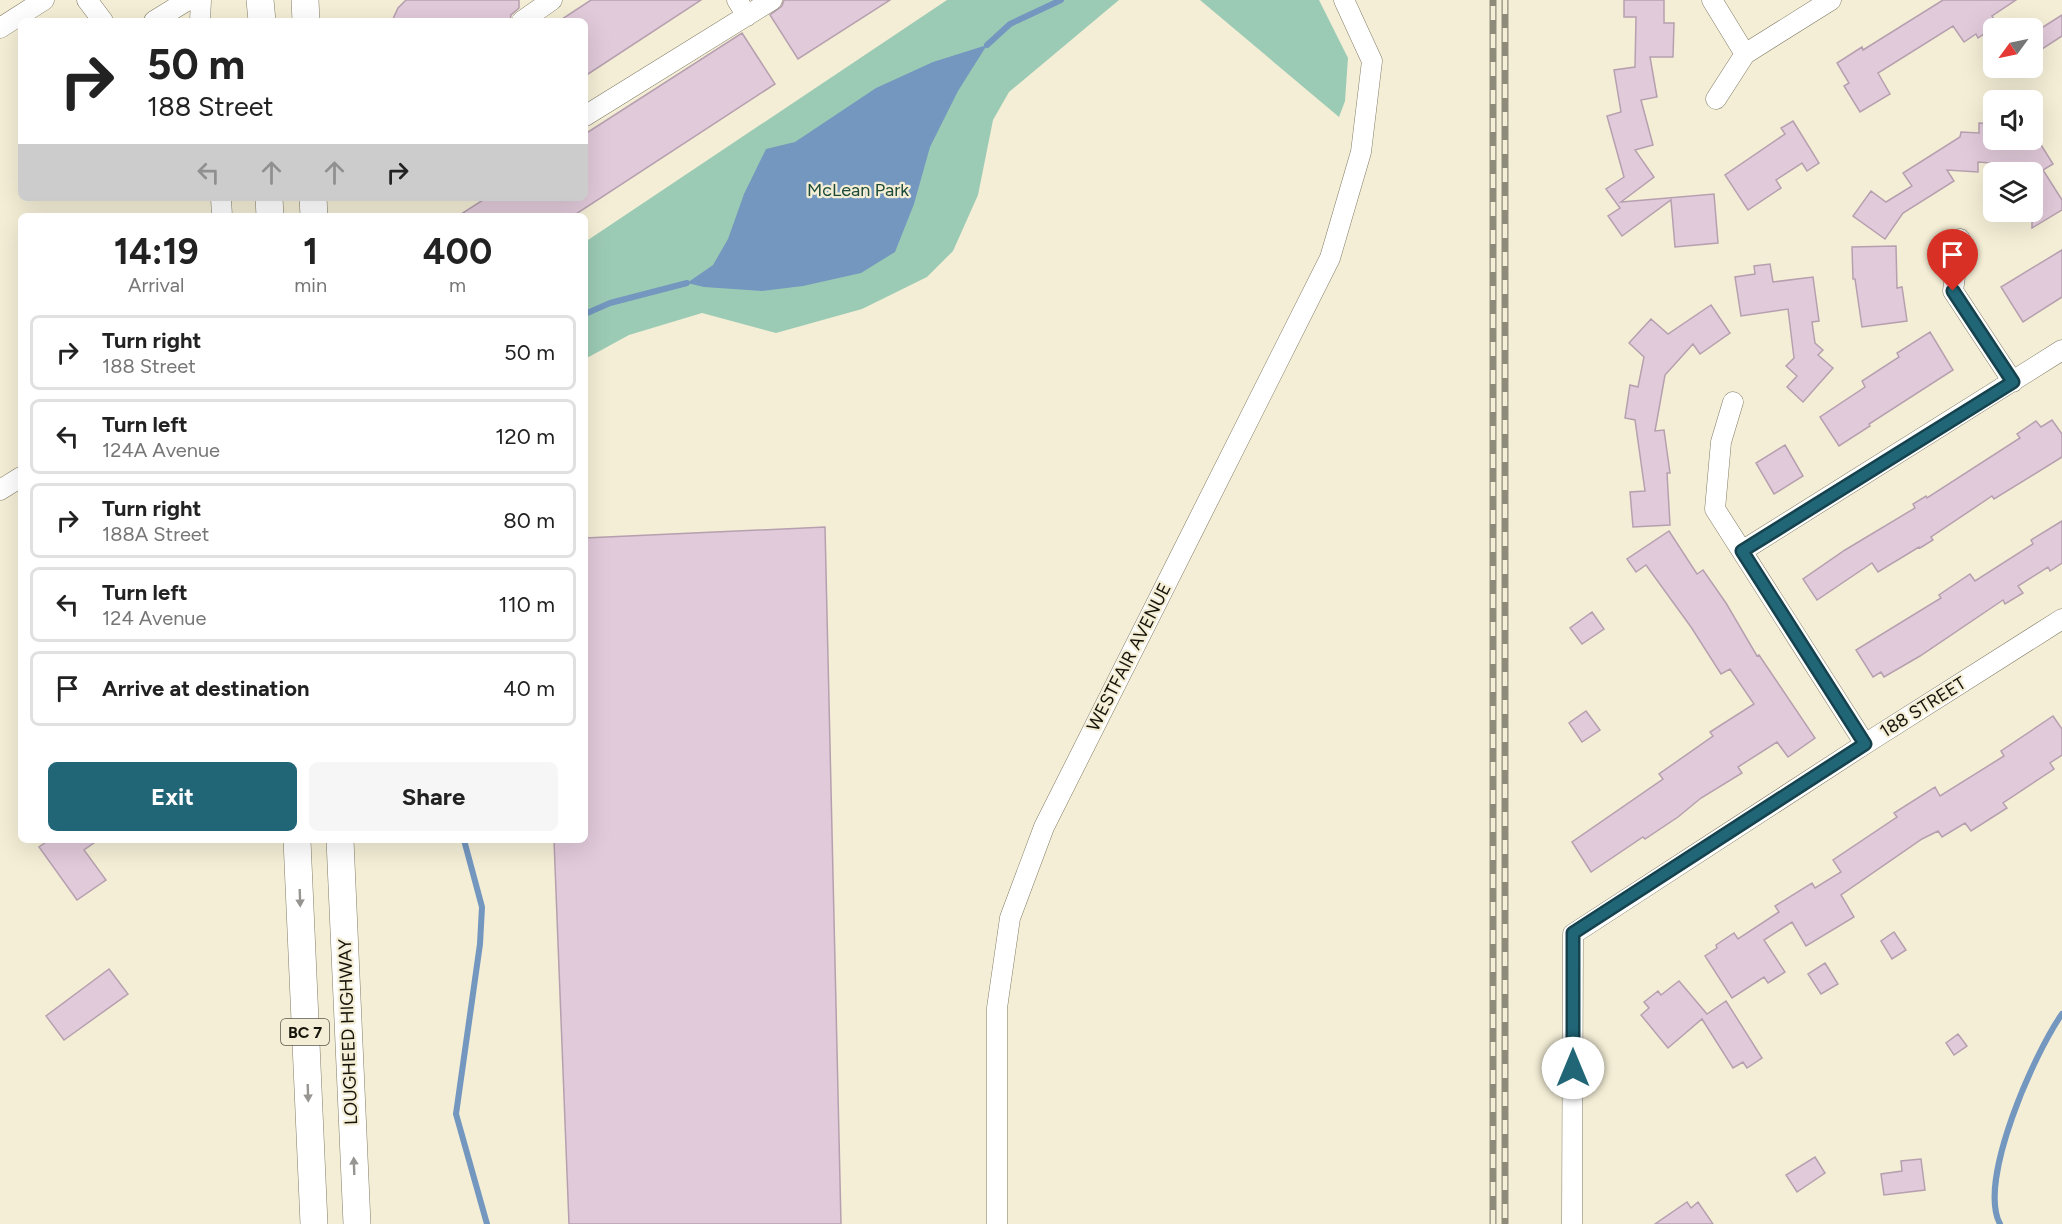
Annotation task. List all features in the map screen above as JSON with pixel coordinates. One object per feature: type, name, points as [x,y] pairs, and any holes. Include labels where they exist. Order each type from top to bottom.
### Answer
[{"type":"highway","points":[[260,0],[262,18]]},
{"type":"highway","points":[[305,0],[306,18]]},
{"type":"highway","name":"BC 7","points":[[297,843],[314,1224]]},
{"type":"highway","name":"LOUGHEED HIGHWAY","points":[[340,843],[357,1224]]},
{"type":"street","points":[[0,28],[44,0]]},
{"type":"street","points":[[87,0],[101,18]]},
{"type":"street","points":[[159,18],[188,0]]},
{"type":"street","points":[[200,18],[201,0]]},
{"type":"street","points":[[526,18],[552,0]]},
{"type":"street","points":[[588,114],[742,8],[772,0]]},
{"type":"street","name":"WESTFAIR AVENUE","points":[[997,1224],[997,1008],[1010,918],[1044,827],[1330,258],[1361,152],[1372,61],[1344,0]]},
{"type":"street","points":[[1712,0],[1745,54]]},
{"type":"street","points":[[1716,99],[1745,54],[1831,0]]},
{"type":"street","points":[[1960,239],[1953,291],[2013,382]]},
{"type":"street","points":[[1742,551],[2062,350]]},
{"type":"street","points":[[1733,402],[1721,442],[1715,509],[1865,744]]},
{"type":"street","points":[[0,490],[18,479]]},
{"type":"street","name":"188 STREET","points":[[1572,1224],[1573,933],[2062,619]]},
{"type":"green space","name":"McLean Park","points":[[947,0],[1119,0],[1009,92],[993,120],[978,195],[953,251],[927,277],[862,309],[776,333],[702,313],[629,335],[588,357],[588,240]]},
{"type":"green space","points":[[1200,0],[1319,0],[1348,58],[1345,101],[1339,117]]},
{"type":"water","points":[[987,45],[958,91],[930,147],[914,204],[895,252],[861,273],[803,286],[762,291],[704,287],[687,283],[713,265],[728,239],[744,194],[766,149],[795,142],[876,88],[933,62]]},
{"type":"building","points":[[406,0],[519,0],[519,8],[510,18],[393,18],[398,8]]},
{"type":"building","points":[[591,0],[701,0],[588,74],[588,18],[564,18]]},
{"type":"building","points":[[784,0],[890,0],[798,59],[770,15],[782,6]]},
{"type":"building","points":[[1624,0],[1664,0],[1664,23],[1674,23],[1673,57],[1650,57],[1657,97],[1641,100],[1653,145],[1635,150],[1654,177],[1621,202],[1714,194],[1718,243],[1675,247],[1671,200],[1622,236],[1608,216],[1620,208],[1606,189],[1624,177],[1607,116],[1621,112],[1614,70],[1635,67],[1636,17],[1624,17]]},
{"type":"building","points":[[1943,0],[2016,0],[1992,16],[1993,18],[1983,18],[1983,35],[1978,38],[1976,34],[1964,42],[1953,26],[1878,73],[1890,94],[1860,112],[1844,86],[1849,83],[1837,63],[1862,47],[1863,50]]},
{"type":"building","points":[[2062,15],[2062,36],[2043,48],[2043,27]]},
{"type":"building","points":[[742,33],[775,84],[578,213],[463,213],[481,201],[588,201],[588,132]]},
{"type":"building","points":[[1793,121],[1819,163],[1807,171],[1802,163],[1776,180],[1781,188],[1748,210],[1725,175],[1785,134],[1781,128]]},
{"type":"building","points":[[1979,123],[1983,123],[1983,150],[2043,150],[2043,148],[2053,164],[2043,170],[2043,162],[1978,162],[1978,172],[1947,170],[1954,181],[1903,213],[1885,239],[1853,216],[1871,191],[1886,202],[1912,186],[1903,173],[1960,137],[1961,132],[1979,133]]},
{"type":"building","points":[[2043,170],[2062,200],[2062,210],[2043,221]]},
{"type":"building","points":[[2032,222],[2042,222],[2032,228]]},
{"type":"building","points":[[1896,246],[1897,288],[1902,287],[1907,321],[1862,327],[1855,279],[1853,279],[1852,247]]},
{"type":"building","points":[[2062,250],[2062,297],[2023,322],[2001,287]]},
{"type":"building","points":[[1770,264],[1773,282],[1813,277],[1819,321],[1812,322],[1815,343],[1823,350],[1818,355],[1833,368],[1803,402],[1787,387],[1797,376],[1786,366],[1794,358],[1788,309],[1741,316],[1735,277],[1755,274],[1754,266]]},
{"type":"building","points":[[1711,305],[1730,333],[1700,354],[1693,344],[1665,375],[1655,431],[1664,430],[1670,473],[1667,473],[1670,525],[1633,527],[1630,492],[1645,491],[1635,420],[1625,418],[1630,385],[1638,387],[1644,357],[1629,343],[1651,319],[1668,334]]},
{"type":"building","points":[[1930,332],[1953,370],[1839,446],[1820,417],[1865,387],[1862,381],[1899,357],[1897,353]]},
{"type":"building","points":[[2052,420],[2062,434],[2062,457],[1994,499],[1992,496],[1931,537],[1933,540],[1920,548],[1878,572],[1872,563],[1817,600],[1803,579],[1845,550],[1915,508],[1913,504],[1926,496],[1927,498],[2020,438],[2017,434],[2036,421],[2041,427]]},
{"type":"building","points":[[1785,445],[1803,476],[1774,494],[1756,463]]},
{"type":"building","points":[[2062,521],[2062,563],[2050,571],[2048,567],[2018,586],[2023,593],[2005,604],[2003,600],[1920,656],[1884,677],[1881,672],[1873,677],[1856,650],[1941,598],[1939,595],[1970,574],[1975,581],[2033,544],[2031,540]]},
{"type":"building","points":[[825,527],[841,1224],[569,1224],[554,843],[588,843],[588,538]]},
{"type":"building","points":[[1669,531],[1697,574],[1703,570],[1726,603],[1757,656],[1759,655],[1815,738],[1788,757],[1777,742],[1738,767],[1742,773],[1701,798],[1645,839],[1643,837],[1591,872],[1572,842],[1663,779],[1659,774],[1713,736],[1710,732],[1754,704],[1730,669],[1721,674],[1691,627],[1646,565],[1636,572],[1627,559]]},
{"type":"building","points":[[1592,612],[1604,629],[1582,644],[1570,628]]},
{"type":"building","points":[[1586,711],[1600,730],[1582,742],[1569,723]]},
{"type":"building","points":[[2053,716],[2062,729],[2062,755],[2050,763],[2054,769],[2003,803],[2007,808],[1971,831],[1965,823],[1942,837],[1938,831],[1922,839],[1841,895],[1854,917],[1806,946],[1792,922],[1764,940],[1785,972],[1768,983],[1764,977],[1732,998],[1705,956],[1717,948],[1716,945],[1734,933],[1738,939],[1779,912],[1775,906],[1812,883],[1815,888],[1841,872],[1833,860],[1897,817],[1894,813],[1935,787],[1940,796],[2004,756],[2001,751]]},
{"type":"building","points":[[45,843],[94,843],[84,850],[106,880],[77,900],[39,847]]},
{"type":"building","points":[[1894,932],[1906,950],[1892,959],[1881,941]]},
{"type":"building","points":[[1825,963],[1838,984],[1821,994],[1808,974]]},
{"type":"building","points":[[109,969],[128,994],[64,1040],[46,1016]]},
{"type":"building","points":[[1679,981],[1707,1014],[1726,1001],[1762,1058],[1747,1068],[1743,1062],[1733,1068],[1702,1019],[1668,1048],[1641,1015],[1649,1008],[1644,1002],[1658,991],[1661,995]]},
{"type":"building","points":[[1958,1034],[1967,1046],[1954,1055],[1946,1043]]},
{"type":"building","points":[[1815,1157],[1825,1173],[1797,1192],[1786,1175]]},
{"type":"building","points":[[1921,1159],[1925,1190],[1884,1195],[1881,1174],[1902,1171],[1901,1161]]},
{"type":"building","points":[[1687,1202],[1691,1208],[1698,1202],[1713,1224],[1655,1224]]},
{"type":"waterway","points":[[987,45],[1010,24],[1061,0]]},
{"type":"waterway","points":[[588,313],[610,303],[687,283]]},
{"type":"waterway","points":[[465,843],[482,907],[480,944],[456,1114],[487,1224]]},
{"type":"waterway","points":[[2000,1224],[1995,1204],[1996,1178],[2002,1149],[2024,1086],[2062,1014]]},
{"type":"railway","points":[[1493,0],[1493,1224]]},
{"type":"railway","points":[[1505,0],[1505,1224]]},
{"type":"route","points":[[1573,1068],[1573,933],[1865,744],[1742,551],[2013,382],[1953,291]]}]
